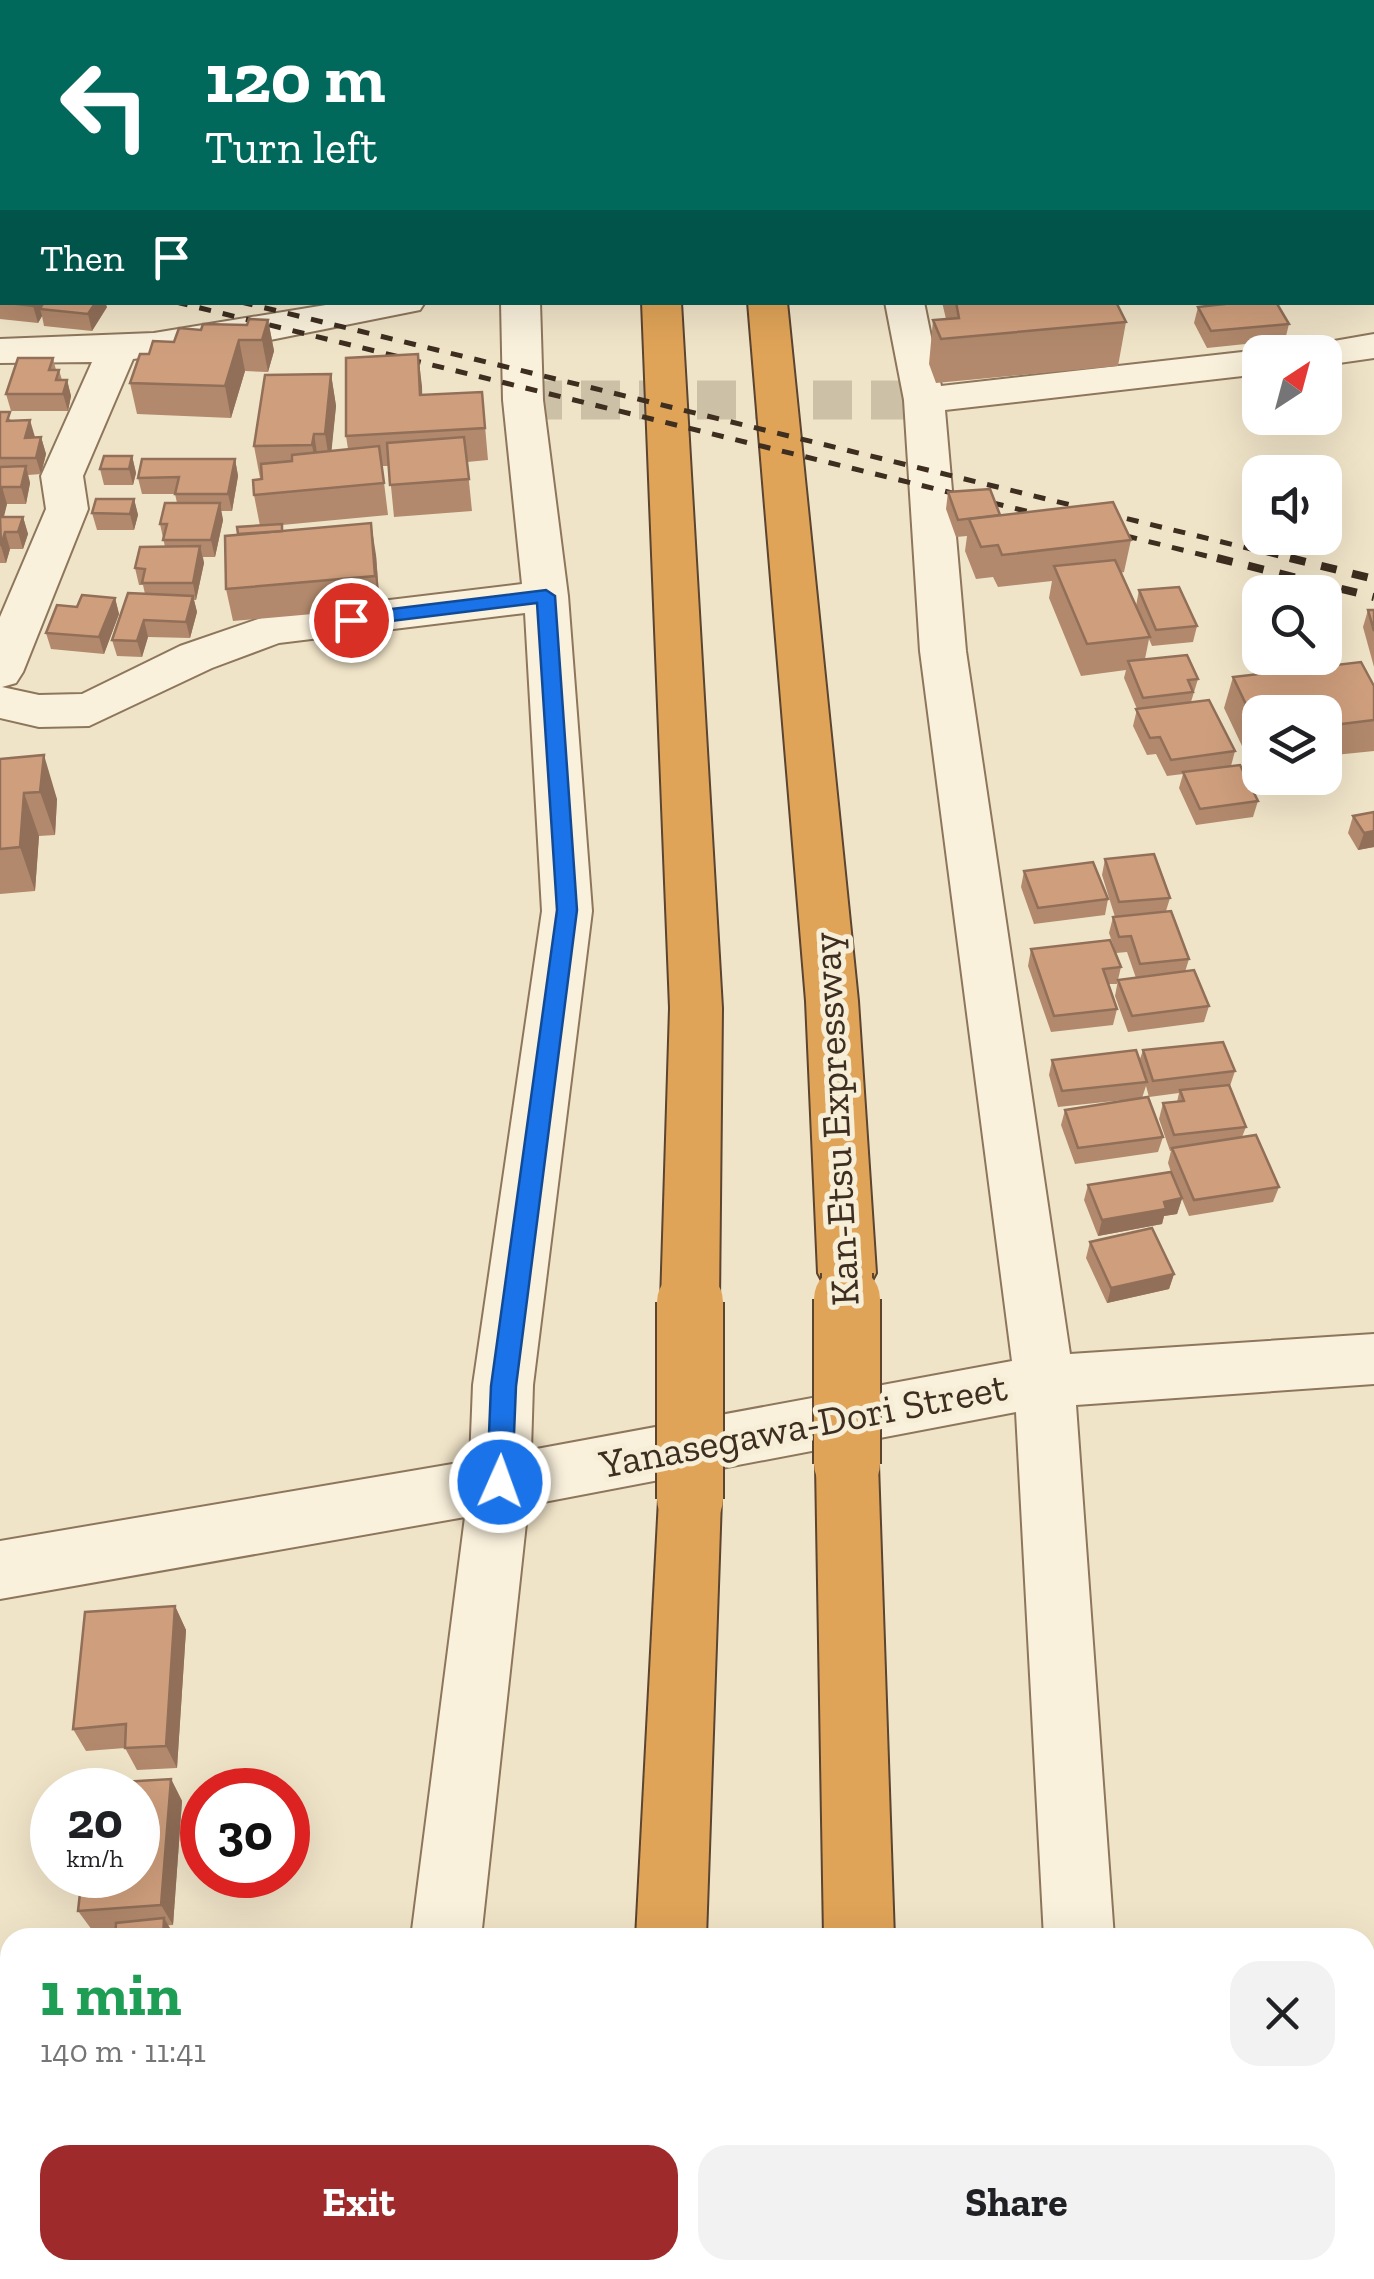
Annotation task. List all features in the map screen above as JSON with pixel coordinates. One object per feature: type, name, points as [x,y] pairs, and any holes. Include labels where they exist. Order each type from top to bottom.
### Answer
[{"type":"highway","points":[[661,305],[696,1008],[690,1499],[671,1928]]},
{"type":"highway","name":"Kan-Etsu Expressway","points":[[766,305],[832,1001],[847,1273],[860,1928]]},
{"type":"street","points":[[0,351],[72,354],[223,339],[391,305]]},
{"type":"street","points":[[447,1928],[500,1482],[504,1386],[567,910],[546,596],[523,400],[520,305]]},
{"type":"street","points":[[905,305],[924,400],[943,651],[1044,1381],[1078,1928]]},
{"type":"street","points":[[1342,350],[1374,346]]},
{"type":"street","points":[[0,672],[67,509],[62,476],[117,350]]},
{"type":"street","points":[[924,400],[1242,364]]},
{"type":"street","points":[[0,702],[39,711],[89,710],[196,657],[273,629],[546,596]]},
{"type":"street","name":"Yanasegawa-Dori Street","points":[[0,1570],[1044,1381],[1374,1359]]},
{"type":"building","points":[[42,305],[94,305],[88,314],[40,309]]},
{"type":"building","points":[[957,305],[1118,305],[1126,322],[941,339],[933,320],[959,318]]},
{"type":"building","points":[[1278,305],[1289,324],[1211,331],[1198,307]]},
{"type":"building","points":[[249,319],[268,320],[262,340],[239,340],[225,386],[130,383],[140,354],[149,354],[153,341],[174,342],[179,328],[247,325]]},
{"type":"building","points":[[418,354],[420,395],[482,392],[485,428],[346,436],[346,358]]},
{"type":"building","points":[[18,358],[53,358],[49,370],[59,370],[56,380],[67,380],[63,394],[6,394]]},
{"type":"building","points":[[331,374],[325,434],[314,434],[312,445],[254,446],[265,375]]},
{"type":"building","points":[[0,412],[10,412],[7,421],[30,420],[25,438],[41,437],[36,458],[0,458]]},
{"type":"building","points":[[464,437],[469,479],[390,485],[387,443]]},
{"type":"building","points":[[379,446],[384,483],[254,495],[253,480],[262,479],[261,464],[292,461],[292,455]]},
{"type":"building","points":[[104,456],[132,456],[129,469],[100,469]]},
{"type":"building","points":[[142,459],[235,459],[228,494],[175,494],[179,477],[138,478]]},
{"type":"building","points":[[26,466],[21,487],[2,487],[0,494],[0,467]]},
{"type":"building","points":[[990,489],[1000,515],[958,520],[948,492]]},
{"type":"building","points":[[96,499],[134,499],[130,514],[92,513]]},
{"type":"building","points":[[1113,502],[1131,540],[1002,555],[998,545],[981,547],[969,519]]},
{"type":"building","points":[[165,503],[220,503],[211,540],[163,540],[167,524],[160,524]]},
{"type":"building","points":[[0,517],[23,517],[18,532],[5,532],[1,546]]},
{"type":"building","points":[[371,523],[375,576],[226,589],[225,536]]},
{"type":"building","points":[[282,524],[282,531],[238,534],[237,527]]},
{"type":"building","points":[[200,546],[193,583],[142,583],[145,569],[135,568],[140,547]]},
{"type":"building","points":[[1115,560],[1150,637],[1087,644],[1054,566]]},
{"type":"building","points":[[1179,587],[1197,626],[1156,630],[1139,590]]},
{"type":"building","points":[[128,593],[193,596],[186,622],[144,620],[137,641],[112,640]]},
{"type":"building","points":[[82,595],[115,598],[99,637],[46,633],[57,605],[77,607]]},
{"type":"building","points":[[1368,610],[1374,610],[1374,631]]},
{"type":"building","points":[[1187,655],[1198,679],[1188,680],[1193,692],[1143,698],[1128,661]]},
{"type":"building","points":[[1361,662],[1374,686],[1374,720],[1342,724],[1342,695],[1242,696],[1233,677],[1342,675],[1342,664]]},
{"type":"building","points":[[1209,700],[1235,751],[1171,760],[1160,737],[1150,738],[1136,709]]},
{"type":"building","points":[[44,755],[40,792],[24,793],[20,847],[0,849],[0,759]]},
{"type":"building","points":[[1240,765],[1242,795],[1255,795],[1258,801],[1200,809],[1183,772]]},
{"type":"building","points":[[1374,812],[1374,831],[1364,833],[1353,816]]},
{"type":"building","points":[[1154,854],[1170,898],[1119,902],[1105,859]]},
{"type":"building","points":[[1093,862],[1108,899],[1038,908],[1024,871]]},
{"type":"building","points":[[1171,911],[1189,959],[1140,964],[1131,936],[1119,937],[1113,917]]},
{"type":"building","points":[[1110,940],[1121,967],[1103,969],[1117,1009],[1054,1016],[1031,949]]},
{"type":"building","points":[[1194,970],[1209,1006],[1132,1016],[1118,980]]},
{"type":"building","points":[[1223,1042],[1235,1071],[1153,1081],[1143,1050]]},
{"type":"building","points":[[1136,1050],[1147,1082],[1062,1091],[1052,1060]]},
{"type":"building","points":[[1229,1085],[1246,1127],[1174,1135],[1163,1103],[1184,1101],[1180,1090]]},
{"type":"building","points":[[1148,1097],[1163,1137],[1078,1148],[1065,1110]]},
{"type":"building","points":[[1256,1135],[1279,1187],[1194,1200],[1172,1148]]},
{"type":"building","points":[[1171,1172],[1182,1198],[1164,1202],[1166,1209],[1102,1220],[1088,1185]]},
{"type":"building","points":[[1152,1228],[1174,1274],[1111,1288],[1090,1242]]},
{"type":"building","points":[[175,1606],[166,1746],[125,1748],[126,1724],[73,1729],[85,1612]]},
{"type":"building","points":[[171,1779],[161,1905],[78,1911],[79,1898],[160,1898],[160,1780]]},
{"type":"building","points":[[164,1918],[164,1928],[116,1928],[116,1923]]},
{"type":"tunnel","points":[[523,400],[924,400]]},
{"type":"railway","points":[[188,305],[1054,518]]},
{"type":"railway","points":[[253,305],[1300,561]]},
{"type":"railway","points":[[1102,530],[1227,561]]},
{"type":"railway","points":[[1217,558],[1374,597]]},
{"type":"railway","points":[[1290,558],[1374,579]]},
{"type":"route","points":[[351,620],[546,596],[567,910],[504,1386],[500,1482]]}]
